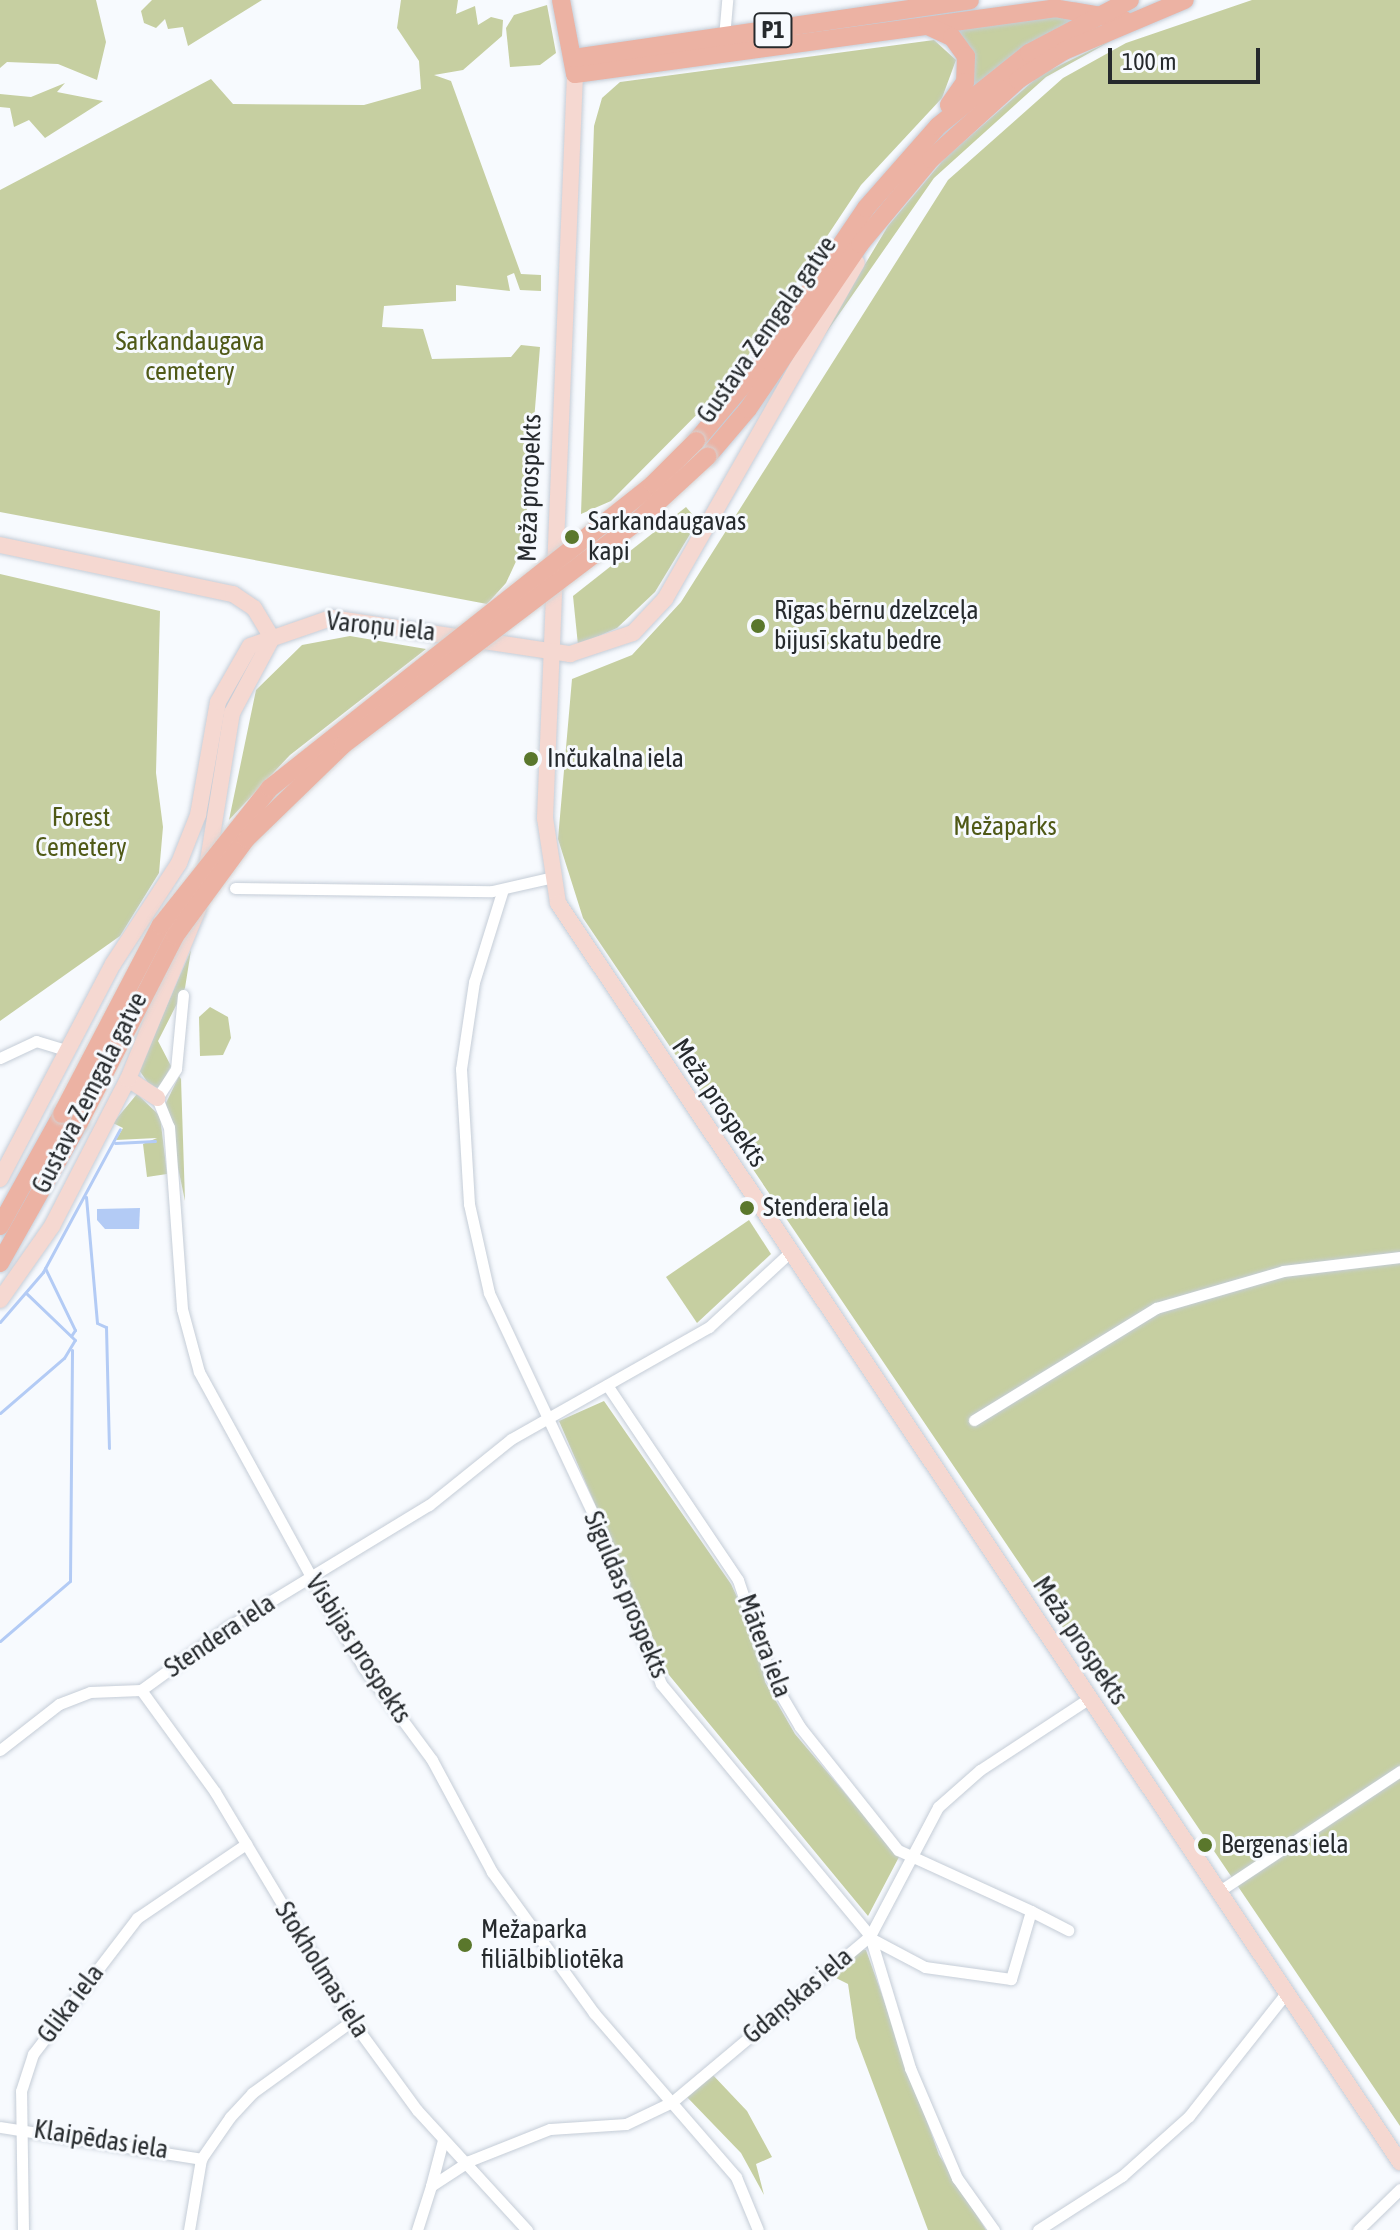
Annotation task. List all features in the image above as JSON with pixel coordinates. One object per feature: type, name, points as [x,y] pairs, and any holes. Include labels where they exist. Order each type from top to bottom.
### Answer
[{"type":"main road","name":"Meža prospekts","points":[[561,0],[575,66]]},
{"type":"main road","name":"P1","points":[[575,66],[724,37],[970,0]]},
{"type":"main road","name":"Gustava Zemgala gatve","points":[[0,1226],[161,925],[270,788],[702,448],[901,165],[966,101],[1092,17],[1130,0]]},
{"type":"main road","name":"P1","points":[[575,66],[928,26],[1054,8],[1092,17],[1127,20],[1185,0]]},
{"type":"main road","name":"Gustava Zemgala gatve","points":[[0,1263],[79,1123],[175,936],[246,839],[343,745],[634,524],[702,448],[893,200],[1018,80],[1127,20]]},
{"type":"main road","points":[[901,165],[957,96],[967,72],[962,48],[928,26]]},
{"type":"street","points":[[724,37],[727,0]]},
{"type":"street","name":"Meža prospekts","points":[[575,66],[552,650],[549,878],[572,930],[1400,2162]]},
{"type":"street","name":"Varoņu iela","points":[[272,638],[313,620],[352,619],[570,654],[612,644],[650,619],[893,200]]},
{"type":"street","points":[[0,545],[233,594],[254,608],[272,638]]},
{"type":"street","name":"Gustava Zemgala gatve","points":[[0,1179],[66,1050],[148,912],[198,815],[229,677],[255,641],[272,638]]},
{"type":"street","name":"Gustava Zemgala gatve","points":[[0,1300],[52,1226],[128,1079],[192,928],[232,713],[272,638]]},
{"type":"street","points":[[235,888],[503,889],[549,878]]},
{"type":"street","name":"Siguldas prospekts","points":[[503,889],[467,1020],[462,1136],[489,1293],[604,1537],[661,1684],[870,1936],[910,2068],[957,2178],[994,2230]]},
{"type":"street","points":[[148,912],[176,910],[192,928]]},
{"type":"street","points":[[128,1079],[157,1098],[176,1069],[183,995]]},
{"type":"street","points":[[0,1058],[36,1041],[66,1050]]},
{"type":"street","name":"Visbijas prospekts","points":[[157,1098],[169,1127],[182,1309],[199,1372],[364,1668],[432,1760],[492,1872],[594,2013],[736,2177],[758,2230]]},
{"type":"street","name":"Stendera iela","points":[[0,1750],[59,1704],[90,1692],[141,1690],[310,1575],[420,1511],[546,1418],[709,1327],[788,1254]]},
{"type":"street","points":[[974,1420],[1156,1308],[1283,1271],[1400,1257]]},
{"type":"street","name":"Mātera iela","points":[[607,1385],[738,1580],[771,1678],[800,1727],[909,1855]]},
{"type":"street","name":"Stokholmas iela","points":[[141,1690],[246,1844],[352,2021],[463,2164],[527,2230]]},
{"type":"street","name":"Gdaņskas iela","points":[[431,2186],[463,2164],[550,2129],[626,2124],[672,2102],[870,1936],[909,1855],[938,1807],[980,1770],[1088,1699]]},
{"type":"street","points":[[1218,1892],[1400,1771]]},
{"type":"street","name":"Glika iela","points":[[23,2230],[23,2077],[33,2054],[119,1941],[198,1870],[246,1844]]},
{"type":"street","points":[[909,1855],[1068,1930]]},
{"type":"street","points":[[870,1936],[925,1967],[1011,1979],[1031,1911]]},
{"type":"street","points":[[1038,2230],[1122,2176],[1189,2116],[1286,1993]]},
{"type":"street","points":[[189,2230],[201,2159],[252,2093],[352,2021]]},
{"type":"street","name":"Klaipēdas iela","points":[[0,2127],[22,2127],[201,2159]]},
{"type":"street","points":[[417,2230],[443,2140]]},
{"type":"street","points":[[1358,2230],[1400,2189]]},
{"type":"green space","points":[[0,0],[96,0],[106,42],[97,80],[58,64],[7,62],[0,68]]},
{"type":"green space","points":[[152,0],[262,0],[188,46],[183,27],[168,29],[165,19],[156,28],[144,23],[141,11]]},
{"type":"green space","name":"Sarkandaugava cemetery","points":[[401,0],[458,0],[456,14],[475,6],[478,25],[491,17],[503,20],[502,36],[463,70],[434,75],[451,81],[521,274],[541,275],[541,291],[520,290],[514,273],[507,276],[510,291],[456,285],[456,301],[384,306],[382,327],[423,329],[432,359],[511,357],[521,345],[540,347],[524,544],[506,583],[487,604],[0,512],[0,190],[211,79],[233,104],[364,105],[421,89],[419,61],[397,28]]},
{"type":"green space","name":"Mežaparks","points":[[1252,0],[1400,0],[1400,2126],[583,918],[558,839],[572,679],[632,655],[681,602],[948,180],[1063,78],[1126,43]]},
{"type":"green space","points":[[547,5],[556,53],[540,65],[510,67],[506,28],[514,15]]},
{"type":"green space","points":[[1040,15],[1075,19],[966,92],[948,29]]},
{"type":"green space","points":[[1120,36],[1046,77],[934,178],[810,356],[888,226],[945,158],[1040,75]]},
{"type":"green space","points":[[934,40],[956,60],[942,98],[861,185],[733,378],[611,501],[581,514],[594,126],[602,98],[620,82]]},
{"type":"green space","points":[[65,83],[57,92],[103,101],[45,138],[29,120],[14,127],[10,108],[0,107],[0,94],[31,97]]},
{"type":"green space","points":[[686,507],[698,521],[655,592],[617,628],[578,645],[573,596]]},
{"type":"green space","name":"Forest Cemetery","points":[[0,574],[160,611],[156,773],[163,827],[159,873],[120,936],[0,1021]]},
{"type":"green space","points":[[350,636],[426,649],[290,755],[229,820],[256,690],[302,645]]},
{"type":"green space","points":[[191,950],[185,988],[158,1041],[171,1066],[160,1087],[151,1087],[139,1070]]},
{"type":"green space","points":[[210,1007],[228,1017],[231,1038],[223,1055],[200,1056],[199,1017]]},
{"type":"green space","points":[[179,1076],[181,1079],[185,1201],[165,1105]]},
{"type":"green space","points":[[137,1094],[160,1116],[167,1174],[147,1177],[143,1144],[157,1138],[116,1140],[123,1128],[113,1123]]},
{"type":"green space","points":[[749,1220],[771,1254],[697,1323],[666,1277]]},
{"type":"green space","points":[[604,1401],[731,1584],[757,1640],[765,1682],[795,1734],[899,1857],[868,1916],[669,1675],[559,1421]]},
{"type":"green space","points":[[859,1949],[866,1950],[939,2155],[986,2230],[928,2230],[856,2038],[848,1984],[828,1974]]},
{"type":"green space","points":[[711,2073],[747,2111],[772,2157],[756,2164],[764,2195],[741,2153],[685,2095]]},
{"type":"water","points":[[140,1208],[139,1229],[105,1229],[97,1220],[97,1209]]},
{"type":"waterway","points":[[0,1322],[43,1272],[120,1129]]},
{"type":"waterway","points":[[115,1143],[155,1141]]},
{"type":"waterway","points":[[86,1197],[97,1323],[106,1327],[109,1448]]},
{"type":"waterway","points":[[45,1268],[75,1330],[71,1336]]},
{"type":"waterway","points":[[0,1413],[64,1358],[75,1340],[26,1293]]},
{"type":"waterway","points":[[0,1641],[70,1581],[72,1350]]},
{"type":"place","name":"Sarkandaugavas kapi","points":[[572,537]]},
{"type":"place","name":"Rīgas bērnu dzelzceļa bijusī skatu bedre","points":[[758,626]]},
{"type":"place","name":"Inčukalna iela","points":[[531,759]]},
{"type":"place","name":"Stendera iela","points":[[747,1208]]},
{"type":"place","name":"Bergenas iela","points":[[1205,1845]]},
{"type":"place","name":"Mežaparka filiālbibliotēka","points":[[465,1945]]}]
